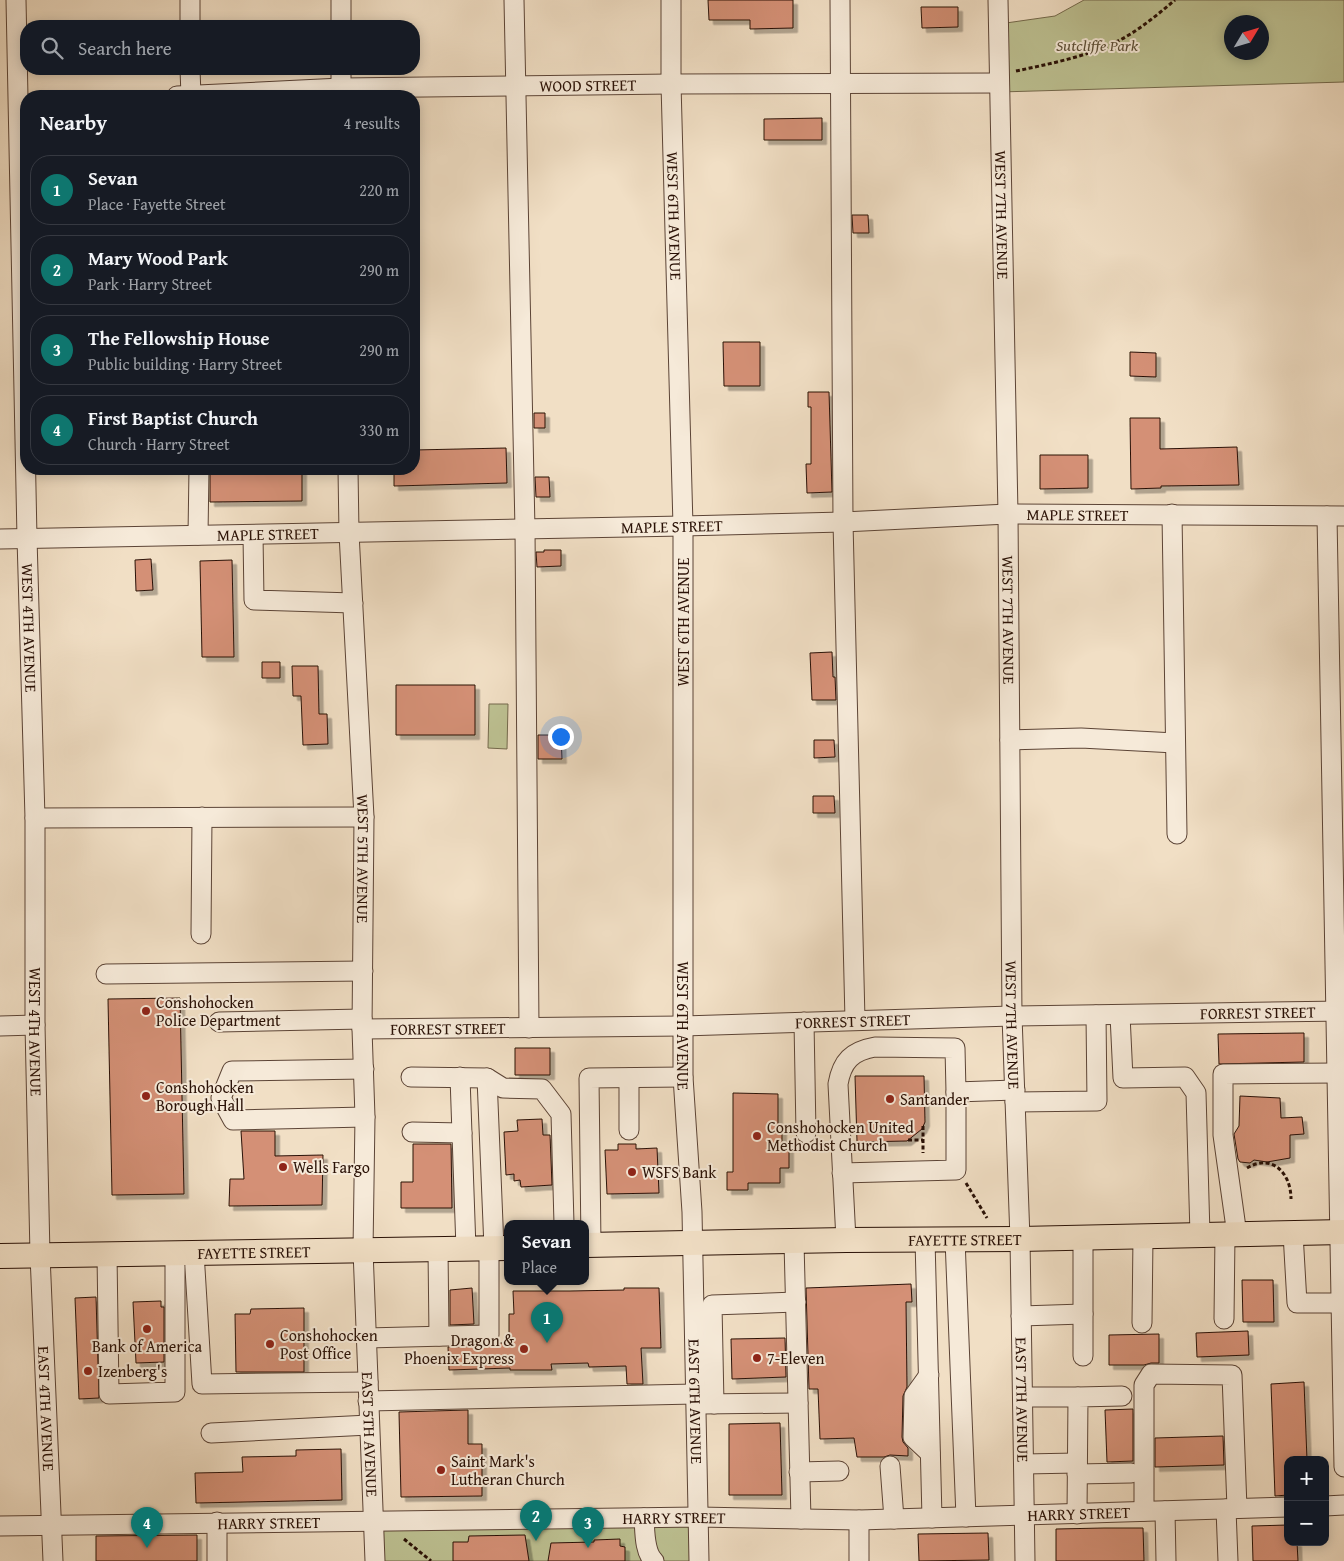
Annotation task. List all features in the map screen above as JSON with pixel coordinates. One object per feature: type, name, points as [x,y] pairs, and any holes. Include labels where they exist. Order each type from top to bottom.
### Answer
[{"type":"main road","name":"FAYETTE STREET","points":[[589,1245],[1083,1238],[1342,1232]]},
{"type":"main road","name":"FAYETTE STREET","points":[[0,1256],[489,1248]]},
{"type":"street","name":"WEST 4TH AVENUE","points":[[16,0],[20,69]]},
{"type":"street","points":[[190,0],[190,20]]},
{"type":"street","points":[[341,0],[341,20]]},
{"type":"street","points":[[514,0],[525,530],[529,1028]]},
{"type":"street","name":"WEST 6TH AVENUE","points":[[671,0],[671,84],[683,526],[682,1026],[692,1243]]},
{"type":"street","points":[[840,0],[842,83],[843,522],[855,1020]]},
{"type":"street","name":"WEST 7TH AVENUE","points":[[998,0],[1008,514],[1012,1016],[1020,1239]]},
{"type":"street","name":"WEST 4TH AVENUE","points":[[20,75],[21,90]]},
{"type":"street","points":[[190,75],[191,90]]},
{"type":"street","points":[[341,75],[341,90]]},
{"type":"street","name":"WOOD STREET","points":[[399,90],[516,86],[842,83],[999,79]]},
{"type":"street","name":"WEST 4TH AVENUE","points":[[26,475],[35,818],[35,1025],[40,1255]]},
{"type":"street","points":[[198,536],[199,475]]},
{"type":"street","name":"WEST 5TH AVENUE","points":[[348,475],[349,533],[364,817],[362,1024],[364,1069],[363,1250]]},
{"type":"street","name":"MAPLE STREET","points":[[0,539],[525,530],[843,522],[1008,514],[1335,516]]},
{"type":"street","points":[[1172,514],[1177,834]]},
{"type":"street","points":[[1335,516],[1340,1011],[1337,1073],[1342,1232],[1344,1468]]},
{"type":"street","points":[[253,535],[254,600],[353,603]]},
{"type":"street","points":[[1010,740],[1081,738],[1175,743]]},
{"type":"street","points":[[200,934],[202,817]]},
{"type":"street","points":[[35,818],[364,817]]},
{"type":"street","points":[[106,974],[363,971]]},
{"type":"street","name":"FORREST STREET","points":[[219,1022],[529,1028],[682,1026],[1012,1016],[1340,1011]]},
{"type":"street","points":[[956,1092],[1097,1101],[1096,1015]]},
{"type":"street","points":[[1120,1015],[1123,1078],[1185,1077],[1196,1093],[1200,1235]]},
{"type":"street","points":[[804,1022],[806,1133]]},
{"type":"street","points":[[0,1026],[35,1025]]},
{"type":"street","points":[[842,1173],[956,1170],[955,1048],[874,1047],[863,1049],[853,1054],[842,1067],[838,1084],[842,1173],[846,1240]]},
{"type":"street","points":[[364,1069],[232,1071],[221,1098],[233,1120],[364,1117]]},
{"type":"street","points":[[1224,1319],[1231,1235],[1230,1185],[1223,1135],[1223,1074],[1337,1073]]},
{"type":"street","points":[[412,1077],[486,1078],[502,1088],[542,1089],[561,1114],[564,1220]]},
{"type":"street","points":[[460,1077],[462,1133],[489,1248]]},
{"type":"street","points":[[588,1220],[589,1078],[683,1077]]},
{"type":"street","points":[[366,1338],[489,1335],[486,1078]]},
{"type":"street","points":[[629,1078],[629,1130]]},
{"type":"street","points":[[412,1132],[462,1133]]},
{"type":"street","points":[[1293,1233],[1297,1303],[1342,1303]]},
{"type":"street","points":[[1142,1323],[1143,1236]]},
{"type":"street","points":[[1083,1238],[1083,1356]]},
{"type":"street","points":[[955,1239],[966,1517]]},
{"type":"street","name":"EAST 7TH AVENUE","points":[[1020,1239],[1026,1561]]},
{"type":"street","points":[[925,1240],[932,1518]]},
{"type":"street","points":[[794,1242],[801,1519]]},
{"type":"street","name":"EAST 6TH AVENUE","points":[[692,1243],[703,1305],[698,1517],[699,1561]]},
{"type":"street","points":[[438,1249],[439,1336]]},
{"type":"street","name":"EAST 5TH AVENUE","points":[[363,1250],[375,1561]]},
{"type":"street","points":[[107,1254],[108,1394],[176,1392],[184,1252]]},
{"type":"street","points":[[184,1252],[202,1384],[368,1382]]},
{"type":"street","name":"EAST 4TH AVENUE","points":[[40,1255],[53,1561]]},
{"type":"street","points":[[703,1305],[796,1302]]},
{"type":"street","points":[[1021,1316],[1083,1314]]},
{"type":"street","points":[[1144,1512],[1144,1385],[1151,1374],[1232,1375],[1231,1509],[1228,1561]]},
{"type":"street","points":[[1023,1397],[1122,1396]]},
{"type":"street","points":[[1077,1514],[1078,1397]]},
{"type":"street","points":[[368,1401],[702,1401],[798,1404]]},
{"type":"street","points":[[211,1432],[369,1425]]},
{"type":"street","points":[[1024,1464],[1131,1473]]},
{"type":"street","points":[[890,1466],[894,1519]]},
{"type":"street","points":[[800,1472],[839,1471]]},
{"type":"street","points":[[931,1474],[964,1472]]},
{"type":"street","points":[[1329,1506],[1344,1505]]},
{"type":"street","name":"HARRY STREET","points":[[0,1526],[698,1517],[859,1520],[1284,1507]]},
{"type":"street","points":[[1165,1511],[1166,1561]]},
{"type":"street","points":[[644,1518],[645,1538],[650,1558],[654,1561]]},
{"type":"street","points":[[859,1520],[859,1561]]},
{"type":"street","points":[[217,1522],[217,1561]]},
{"type":"path","points":[[999,79],[1097,50],[1117,42],[1175,0]]},
{"type":"path","points":[[923,1126],[923,1156]]},
{"type":"path","points":[[908,1140],[923,1140]]},
{"type":"path","points":[[1230,1185],[1240,1173],[1249,1167],[1267,1162],[1276,1166],[1289,1182],[1291,1199]]},
{"type":"path","points":[[963,1177],[987,1219]]},
{"type":"path","points":[[400,1535],[414,1549],[431,1561]]},
{"type":"green space","name":"Sutcliffe Park","points":[[1084,0],[1344,0],[1344,82],[1000,92],[999,24],[1055,16]]},
{"type":"green space","points":[[489,704],[508,704],[507,749],[488,748]]},
{"type":"green space","points":[[698,1517],[699,1561],[375,1561],[374,1522]]},
{"type":"building","points":[[708,0],[793,0],[793,28],[750,29],[750,20],[709,20]]},
{"type":"building","points":[[921,7],[958,7],[958,27],[922,28]]},
{"type":"building","points":[[822,118],[822,140],[764,140],[764,119]]},
{"type":"building","points":[[852,215],[868,215],[869,233],[853,233]]},
{"type":"building","points":[[723,342],[760,342],[760,386],[724,386]]},
{"type":"building","points":[[1130,352],[1156,353],[1156,377],[1130,376]]},
{"type":"building","points":[[808,392],[829,392],[832,492],[807,493],[806,464],[811,464],[811,407],[808,407]]},
{"type":"building","points":[[534,413],[545,413],[545,428],[534,428]]},
{"type":"building","points":[[1130,418],[1160,418],[1160,449],[1237,447],[1239,485],[1161,486],[1161,488],[1131,489]]},
{"type":"building","points":[[506,448],[507,483],[394,486],[394,475],[420,475],[420,450]]},
{"type":"building","points":[[1040,455],[1088,455],[1088,488],[1040,489]]},
{"type":"building","points":[[210,475],[302,475],[302,501],[210,502]]},
{"type":"building","points":[[535,477],[549,477],[550,497],[536,497]]},
{"type":"building","points":[[544,550],[561,550],[561,566],[537,567],[536,552],[544,552]]},
{"type":"building","points":[[151,559],[153,590],[136,591],[135,560]]},
{"type":"building","points":[[232,560],[234,657],[202,657],[200,561]]},
{"type":"building","points":[[832,652],[836,700],[812,700],[810,653]]},
{"type":"building","points":[[262,662],[280,662],[280,678],[262,678]]},
{"type":"building","points":[[292,666],[318,666],[319,714],[327,714],[328,744],[303,745],[301,696],[293,696]]},
{"type":"building","points":[[396,685],[475,685],[475,735],[396,735]]},
{"type":"building","points":[[538,735],[561,735],[562,759],[538,759]]},
{"type":"building","points":[[814,740],[834,740],[835,757],[814,758]]},
{"type":"building","points":[[813,796],[834,796],[835,813],[813,813]]},
{"type":"building","name":"Conshohocken Borough Hall","points":[[180,998],[184,1194],[112,1195],[108,999]]},
{"type":"building","points":[[1304,1033],[1304,1062],[1219,1064],[1218,1034]]},
{"type":"building","points":[[515,1048],[550,1048],[550,1075],[515,1075]]},
{"type":"building","name":"Santander","points":[[855,1076],[924,1076],[925,1122],[922,1129],[907,1141],[857,1142]]},
{"type":"building","name":"Conshohocken United Methodist Church","points":[[733,1093],[778,1094],[778,1130],[782,1130],[782,1143],[789,1142],[789,1168],[780,1168],[780,1183],[748,1183],[748,1190],[727,1190],[727,1172],[733,1172]]},
{"type":"building","points":[[1240,1096],[1280,1098],[1281,1118],[1302,1117],[1304,1134],[1290,1135],[1290,1158],[1267,1162],[1254,1160],[1250,1163],[1240,1162],[1234,1134],[1239,1126]]},
{"type":"building","points":[[542,1119],[543,1135],[550,1135],[552,1185],[521,1187],[520,1180],[514,1181],[514,1174],[506,1175],[504,1132],[518,1131],[517,1120]]},
{"type":"building","name":"Wells Fargo","points":[[241,1131],[275,1131],[275,1156],[323,1155],[322,1205],[229,1206],[230,1179],[244,1179]]},
{"type":"building","points":[[413,1144],[451,1144],[452,1208],[401,1208],[401,1182],[413,1182]]},
{"type":"building","name":"WSFS Bank","points":[[618,1144],[636,1144],[636,1149],[657,1148],[659,1193],[607,1194],[605,1150],[618,1150]]},
{"type":"building","points":[[1242,1280],[1273,1280],[1274,1322],[1243,1322]]},
{"type":"building","points":[[911,1284],[912,1302],[906,1302],[907,1387],[903,1396],[902,1437],[903,1442],[908,1448],[908,1456],[857,1457],[854,1438],[820,1439],[818,1389],[809,1389],[806,1288]]},
{"type":"building","points":[[472,1288],[474,1324],[450,1325],[450,1290]]},
{"type":"building","points":[[624,1288],[659,1288],[661,1348],[641,1348],[643,1384],[627,1384],[626,1366],[589,1367],[588,1363],[551,1364],[552,1370],[510,1370],[510,1368],[449,1370],[448,1347],[489,1346],[496,1343],[509,1343],[509,1314],[514,1314],[513,1291],[624,1290]]},
{"type":"building","name":"Izenberg's","points":[[96,1297],[99,1398],[79,1399],[75,1298]]},
{"type":"building","name":"Bank of America","points":[[161,1301],[161,1307],[164,1307],[164,1362],[136,1363],[133,1302]]},
{"type":"building","name":"Conshohocken Post Office","points":[[304,1308],[304,1372],[236,1372],[235,1314],[250,1314],[251,1309]]},
{"type":"building","points":[[1248,1331],[1249,1355],[1197,1357],[1196,1333]]},
{"type":"building","points":[[1159,1334],[1159,1363],[1109,1365],[1109,1335]]},
{"type":"building","name":"7-Eleven","points":[[785,1338],[786,1377],[732,1379],[731,1339]]},
{"type":"building","points":[[1304,1382],[1307,1456],[1284,1456],[1284,1495],[1275,1496],[1271,1384]]},
{"type":"building","points":[[1133,1409],[1133,1461],[1107,1462],[1105,1410]]},
{"type":"building","name":"Saint Mark's Lutheran Church","points":[[468,1410],[468,1444],[482,1444],[482,1496],[401,1497],[399,1412]]},
{"type":"building","points":[[780,1423],[782,1495],[729,1495],[729,1424]]},
{"type":"building","points":[[1223,1436],[1224,1465],[1155,1467],[1155,1438]]},
{"type":"building","points":[[341,1449],[342,1500],[196,1503],[195,1473],[243,1472],[242,1457],[296,1456],[296,1450]]},
{"type":"building","points":[[1284,1525],[1284,1546],[1297,1546],[1298,1561],[1253,1561],[1252,1526]]},
{"type":"building","points":[[1143,1528],[1144,1561],[1056,1561],[1056,1529]]},
{"type":"building","points":[[988,1533],[989,1560],[919,1561],[918,1534]]},
{"type":"building","points":[[197,1535],[197,1561],[96,1561],[96,1536]]},
{"type":"building","points":[[525,1535],[529,1561],[453,1561],[453,1542],[468,1542],[469,1536]]},
{"type":"building","points":[[620,1539],[620,1546],[625,1547],[625,1561],[548,1561],[551,1543]]},
{"type":"place","name":"Conshohocken Police Department","points":[[146,1011]]},
{"type":"place","name":"Conshohocken Borough Hall","points":[[146,1096]]},
{"type":"place","name":"Santander","points":[[890,1099]]},
{"type":"place","name":"Conshohocken United Methodist Church","points":[[757,1136]]},
{"type":"place","name":"Wells Fargo","points":[[283,1167]]},
{"type":"place","name":"WSFS Bank","points":[[632,1172]]},
{"type":"place","name":"Bank of America","points":[[147,1329]]},
{"type":"place","name":"Sevan","points":[[547,1343]]},
{"type":"place","name":"Conshohocken Post Office","points":[[270,1344]]},
{"type":"place","name":"Dragon & Phoenix Express","points":[[524,1349]]},
{"type":"place","name":"7-Eleven","points":[[757,1358]]},
{"type":"place","name":"Izenberg's","points":[[88,1371]]},
{"type":"place","name":"Saint Mark's Lutheran Church","points":[[441,1470]]},
{"type":"place","name":"Mary Wood Park","points":[[536,1541]]},
{"type":"place","name":"First Baptist Church","points":[[147,1548]]},
{"type":"place","name":"The Fellowship House","points":[[588,1548]]}]
